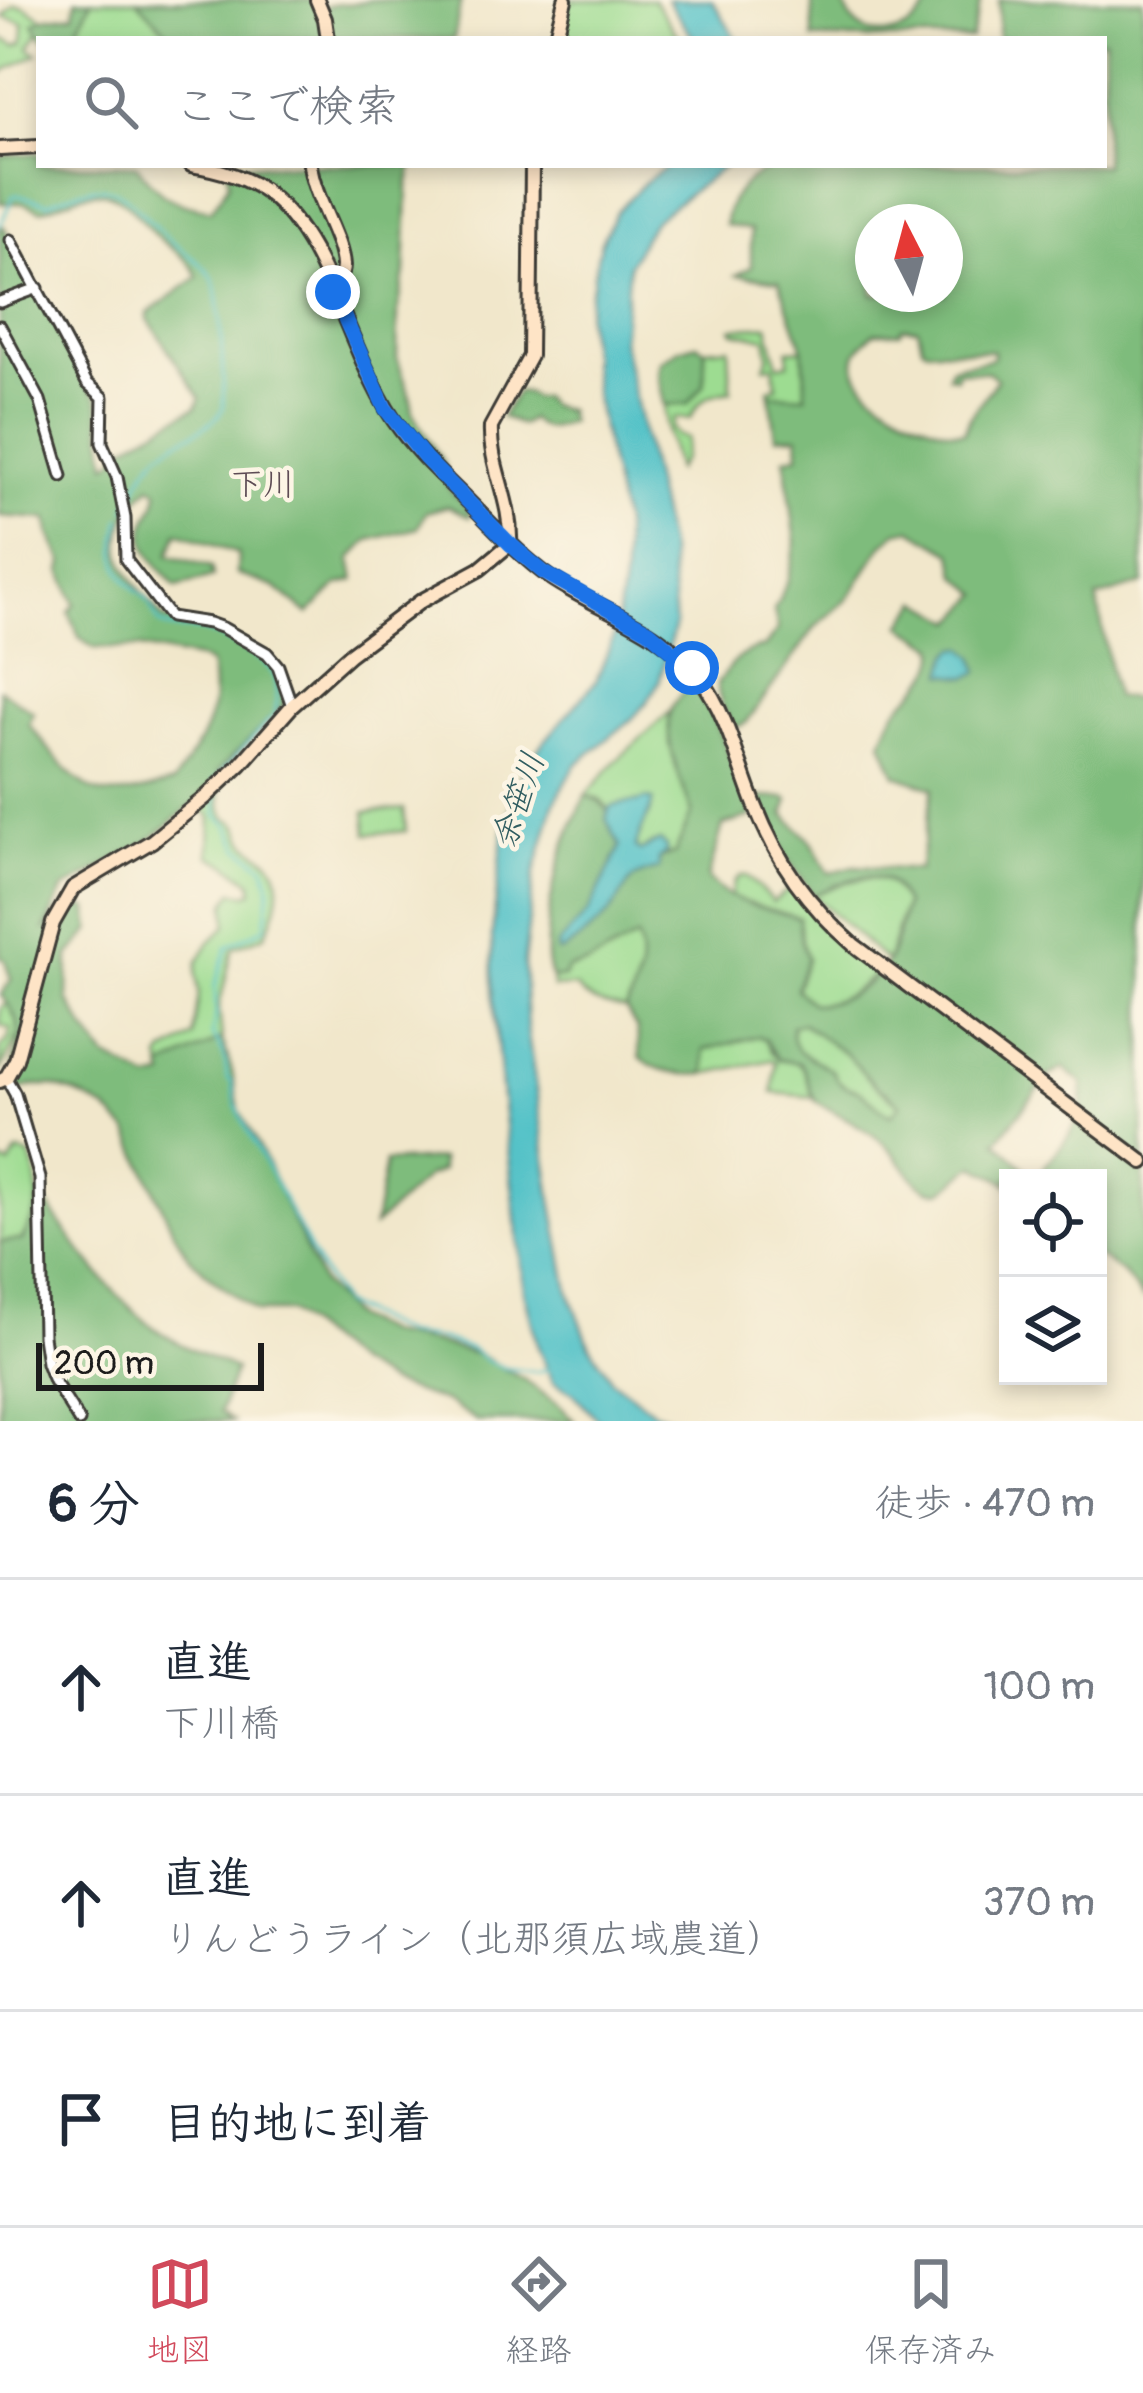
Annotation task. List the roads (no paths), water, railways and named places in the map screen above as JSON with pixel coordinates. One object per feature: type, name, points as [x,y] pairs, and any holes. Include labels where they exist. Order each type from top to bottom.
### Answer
[{"type":"street","points":[[317,0],[328,36]]},
{"type":"street","points":[[556,36],[565,0]]},
{"type":"street","points":[[0,149],[36,146]]},
{"type":"street","points":[[204,168],[252,183],[270,194],[300,229],[385,408],[425,458],[510,544],[554,580],[649,631],[702,680],[723,719],[778,857],[814,908],[871,958],[1143,1162]]},
{"type":"street","points":[[310,168],[340,250],[343,267],[333,292]]},
{"type":"street","points":[[510,544],[509,507],[490,439],[491,427],[530,356],[532,168]]},
{"type":"street","points":[[11,240],[87,383],[103,398],[102,443],[118,483],[129,566],[170,617],[208,622],[267,653],[278,666],[292,706]]},
{"type":"street","points":[[0,302],[38,288]]},
{"type":"street","points":[[0,326],[40,400],[62,476]]},
{"type":"street","points":[[79,1421],[47,1363],[40,1178],[15,1094],[3,1080],[16,1060],[53,923],[73,888],[152,841],[206,797],[292,706],[349,655],[510,544]]},
{"type":"water","points":[[667,0],[712,0],[735,36],[692,36]]},
{"type":"water","name":"余笹川","points":[[665,168],[722,168],[653,221],[629,264],[622,340],[669,551],[675,625],[659,682],[648,701],[576,765],[554,803],[534,876],[524,962],[527,1028],[569,1291],[589,1344],[612,1380],[655,1412],[682,1421],[599,1421],[573,1393],[553,1382],[538,1347],[524,1291],[502,1096],[492,935],[504,827],[524,769],[596,681],[615,633],[624,575],[623,525],[595,397],[586,316],[600,244],[616,212]]},
{"type":"water","points":[[964,647],[975,657],[979,672],[968,677],[944,674],[949,655]]},
{"type":"water","points":[[653,800],[636,848],[640,851],[660,841],[666,846],[659,869],[632,880],[600,923],[558,952],[557,945],[588,913],[620,847],[606,819],[610,808]]},
{"type":"waterway","points":[[0,226],[13,196],[48,203],[93,188],[108,189],[130,201],[213,279],[220,321],[223,408],[212,422],[154,459],[126,510]]},
{"type":"waterway","points":[[121,518],[119,567],[161,624],[228,641],[253,654],[275,677],[275,714],[214,781]]},
{"type":"waterway","points":[[215,796],[218,816],[240,848],[265,867],[270,887],[265,927],[228,946],[215,986],[212,1035],[223,1055],[242,1119],[319,1267],[342,1304],[404,1334],[471,1349],[505,1368],[547,1369]]},
{"type":"district","name":"下川","points":[[263,483]]}]
